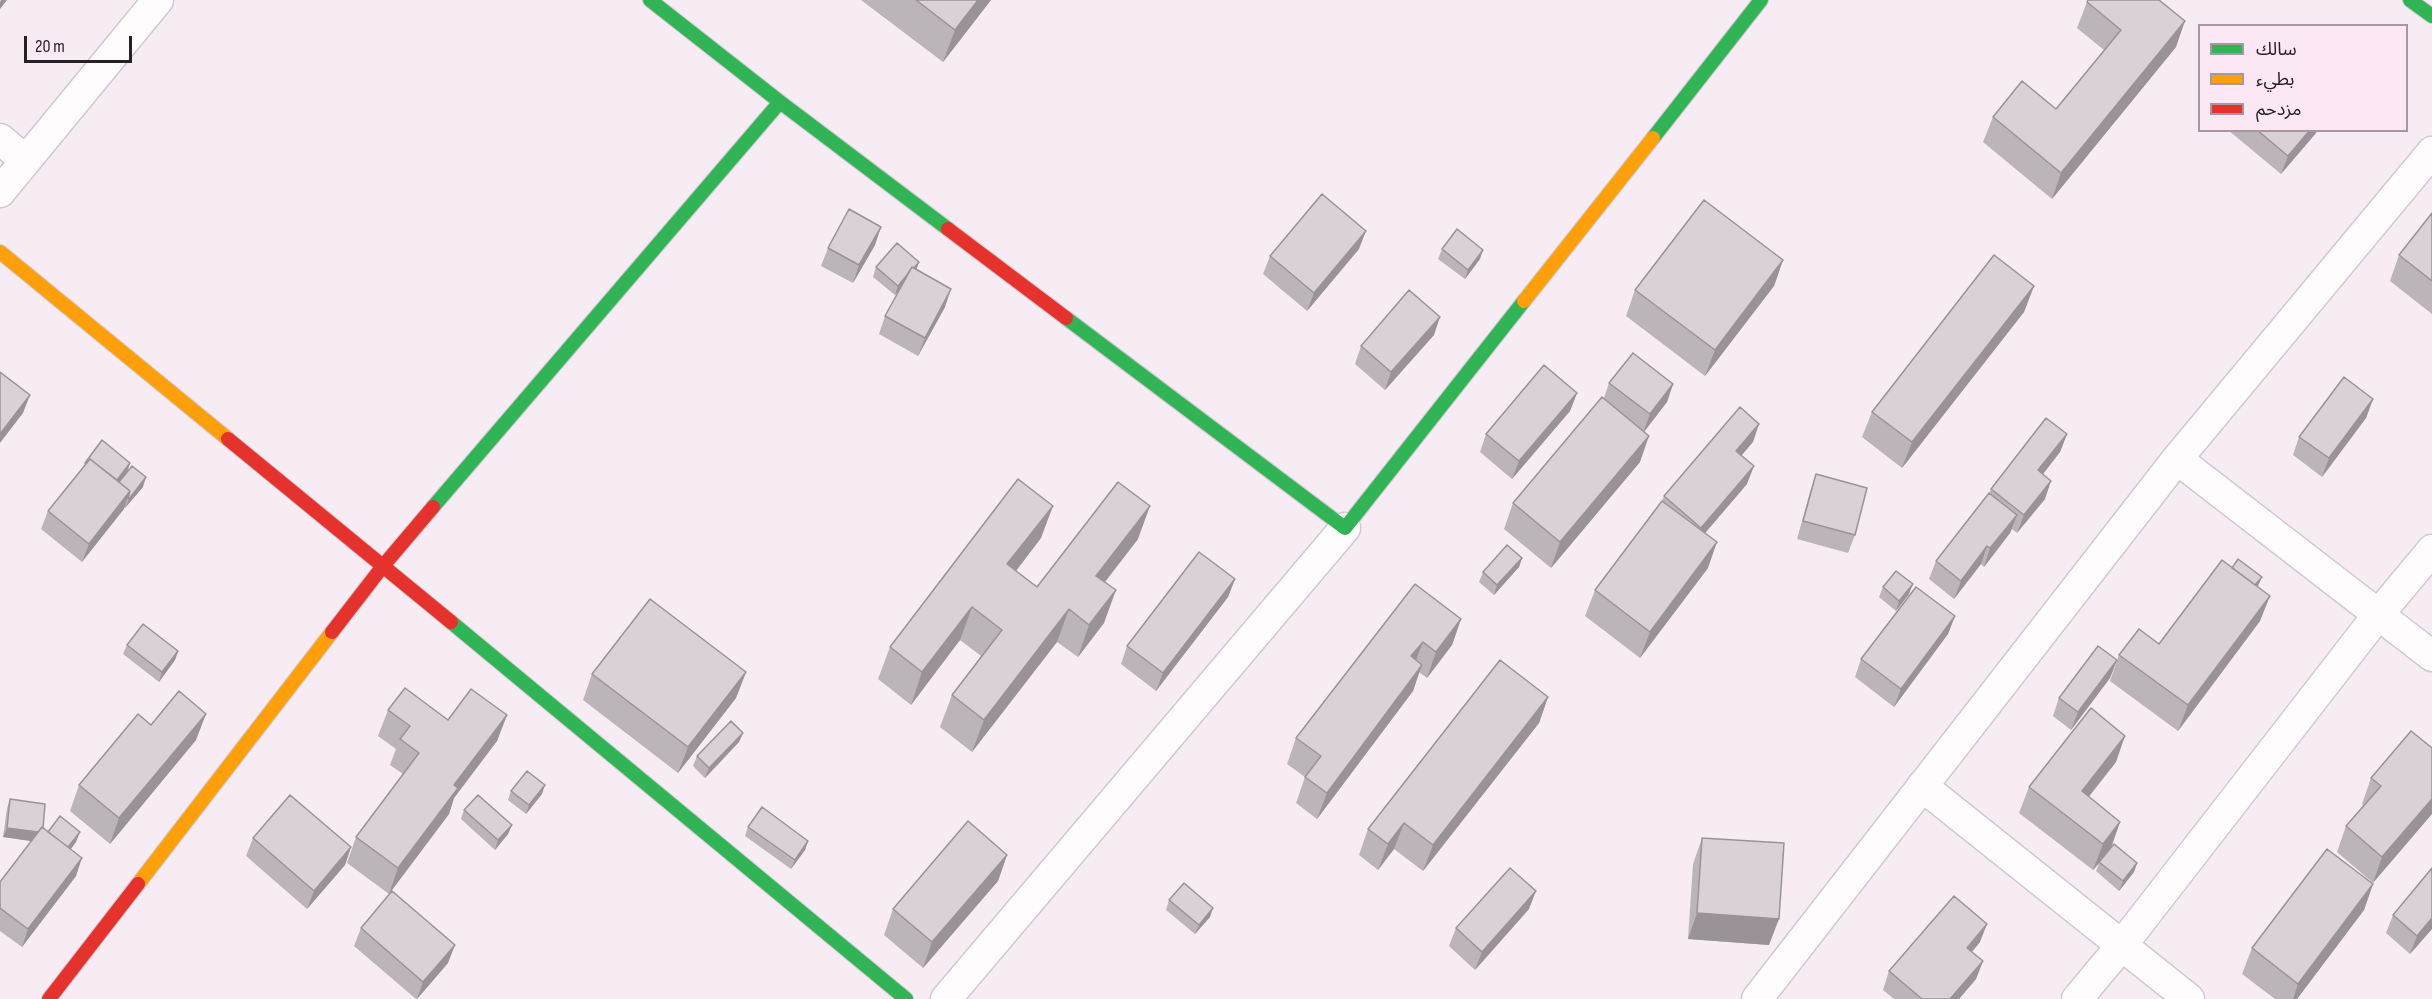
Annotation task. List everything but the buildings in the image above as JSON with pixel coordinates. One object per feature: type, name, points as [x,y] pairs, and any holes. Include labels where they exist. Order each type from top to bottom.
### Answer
[{"type":"street","points":[[0,192],[158,0]]},
{"type":"street","points":[[650,0],[780,102],[1345,528]]},
{"type":"street","points":[[946,999],[1345,528],[1761,0]]},
{"type":"street","points":[[2410,0],[2432,16]]},
{"type":"street","points":[[49,999],[383,566],[780,102]]},
{"type":"street","points":[[0,139],[26,160]]},
{"type":"street","points":[[1757,999],[2177,459],[2432,152]]},
{"type":"street","points":[[0,252],[906,999]]},
{"type":"street","points":[[2177,459],[2432,656]]},
{"type":"street","points":[[2077,999],[2122,945],[2378,615],[2432,550]]},
{"type":"street","points":[[1922,786],[2189,999]]},
{"type":"traffic: fast","points":[[650,0],[948,229]]},
{"type":"traffic: fast","points":[[1653,138],[1761,0]]},
{"type":"traffic: fast","points":[[2410,0],[2432,16]]},
{"type":"traffic: fast","points":[[433,507],[780,102]]},
{"type":"traffic: fast","points":[[1066,318],[1345,528],[1524,301]]},
{"type":"traffic: fast","points":[[451,622],[906,999]]},
{"type":"traffic: slow","points":[[1524,301],[1653,138]]},
{"type":"traffic: slow","points":[[0,252],[228,439]]},
{"type":"traffic: slow","points":[[138,884],[332,632]]},
{"type":"traffic: jam","points":[[948,229],[1066,318]]},
{"type":"traffic: jam","points":[[228,439],[451,622]]},
{"type":"traffic: jam","points":[[332,632],[383,566],[433,507]]},
{"type":"traffic: jam","points":[[49,999],[138,884]]}]
